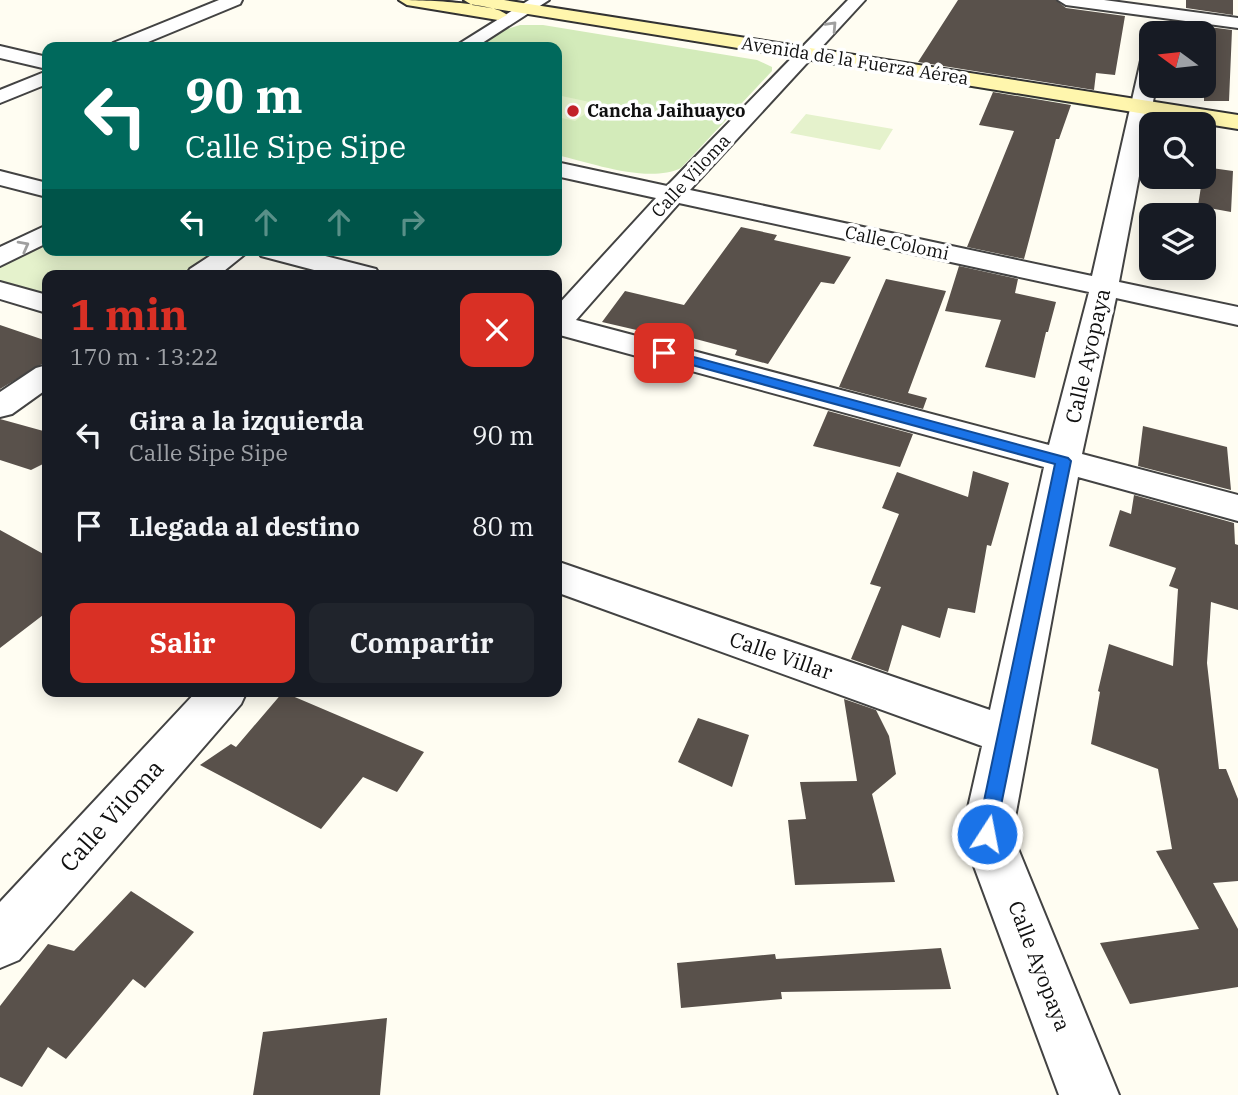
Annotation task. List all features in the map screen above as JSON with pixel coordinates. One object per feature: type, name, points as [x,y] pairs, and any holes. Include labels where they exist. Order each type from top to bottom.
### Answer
[{"type":"main road","name":"Avenida de la Fuerza Aérea","points":[[407,0],[527,9]]},
{"type":"main road","name":"Avenida de la Fuerza Aérea","points":[[472,0],[802,58],[1140,112]]},
{"type":"main road","name":"Avenida de la Fuerza Aérea","points":[[1216,120],[1238,122]]},
{"type":"main road","points":[[1216,132],[1238,135]]},
{"type":"street","points":[[132,42],[234,0]]},
{"type":"street","name":"Calle Viloma","points":[[562,318],[673,194],[857,0]]},
{"type":"street","points":[[1066,0],[1238,23]]},
{"type":"street","points":[[471,42],[527,9]]},
{"type":"street","points":[[1159,21],[1161,13]]},
{"type":"street","points":[[0,52],[42,61]]},
{"type":"street","points":[[0,97],[42,79]]},
{"type":"street","name":"Calle Ayopaya","points":[[1140,112],[1143,98]]},
{"type":"street","name":"Calle Ayopaya","points":[[1089,1095],[987,834],[1063,461],[1104,287],[1139,117]]},
{"type":"street","name":"Calle Colomi","points":[[562,170],[1238,316]]},
{"type":"street","points":[[0,178],[42,189]]},
{"type":"street","points":[[0,258],[42,236]]},
{"type":"street","points":[[207,270],[228,256]]},
{"type":"street","points":[[293,256],[347,270]]},
{"type":"street","points":[[0,289],[42,302]]},
{"type":"street","points":[[562,325],[1238,508]]},
{"type":"street","name":"Calle Villar","points":[[562,578],[1006,735]]},
{"type":"street","name":"Calle Viloma","points":[[0,941],[220,697]]},
{"type":"green space","points":[[528,15],[788,55],[780,57]]},
{"type":"green space","points":[[520,25],[543,25],[757,60],[772,67],[772,71],[681,168],[653,174],[636,173],[562,156],[562,42],[486,42],[507,29]]},
{"type":"green space","points":[[814,61],[1120,109],[1113,111],[818,63]]},
{"type":"green space","name":"Cancha Jaihuayco","points":[[562,96],[599,104],[575,121],[562,118]]},
{"type":"green space","points":[[806,114],[893,129],[880,150],[790,133]]},
{"type":"green space","points":[[42,242],[42,256],[216,256],[196,270],[42,270],[42,313],[0,300],[0,264]]},
{"type":"building","points":[[958,0],[1056,0],[1066,8],[1125,16],[1115,75],[1096,73],[1094,90],[918,62]]},
{"type":"building","points":[[1186,0],[1233,0],[1233,15],[1186,8]]},
{"type":"building","points":[[1216,28],[1232,30],[1229,101],[1204,101],[1204,98],[1216,98]]},
{"type":"building","points":[[993,92],[1071,105],[1059,139],[1056,139],[1024,259],[967,247],[1014,131],[979,125]]},
{"type":"building","points":[[1216,169],[1233,171],[1231,212],[1216,209],[1216,203],[1198,203],[1201,189],[1216,189]]},
{"type":"building","points":[[741,227],[777,235],[774,240],[851,257],[834,284],[821,282],[768,364],[735,355],[737,350],[662,330],[658,335],[602,322],[625,291],[684,305]]},
{"type":"building","points":[[959,266],[1018,279],[1015,293],[1056,302],[1035,378],[985,367],[1001,320],[945,311]]},
{"type":"building","points":[[886,279],[946,291],[908,393],[927,398],[923,409],[839,387]]},
{"type":"building","points":[[0,325],[42,339],[42,364],[0,389]]},
{"type":"building","points":[[828,411],[913,434],[900,467],[813,446]]},
{"type":"building","points":[[0,419],[42,431],[42,464],[31,470],[0,460]]},
{"type":"building","points":[[1143,426],[1227,447],[1231,490],[1138,466]]},
{"type":"building","points":[[973,471],[1009,483],[991,546],[987,545],[975,613],[948,608],[940,638],[902,625],[888,672],[851,659],[881,587],[870,584],[899,514],[882,508],[897,472],[968,497]]},
{"type":"building","points":[[1134,495],[1234,523],[1235,544],[1238,545],[1238,610],[1211,602],[1207,663],[1219,769],[1226,769],[1238,799],[1238,881],[1213,883],[1238,929],[1238,987],[1130,1004],[1100,943],[1199,929],[1156,851],[1172,849],[1158,769],[1091,744],[1100,692],[1098,691],[1109,644],[1173,666],[1178,589],[1169,586],[1176,568],[1109,546],[1120,510],[1131,514]]},
{"type":"building","points":[[0,530],[42,553],[42,616],[0,648]]},
{"type":"building","points":[[279,697],[295,697],[424,752],[397,792],[363,777],[321,829],[200,765],[231,744],[236,747]]},
{"type":"building","points":[[844,699],[876,710],[889,736],[896,774],[872,794],[895,882],[795,885],[788,820],[806,819],[800,782],[857,781]]},
{"type":"building","points":[[698,718],[749,735],[732,787],[678,762]]},
{"type":"building","points":[[131,891],[194,932],[145,988],[133,979],[66,1059],[48,1047],[22,1087],[0,1077],[0,1006],[48,944],[74,951]]},
{"type":"building","points":[[941,948],[951,989],[781,992],[782,999],[681,1008],[677,963],[775,954],[776,959]]},
{"type":"building","points":[[387,1018],[380,1095],[253,1095],[263,1032]]},
{"type":"place","name":"Cancha Jaihuayco","points":[[573,111]]},
{"type":"route","points":[[664,353],[1063,461],[987,834]]}]
